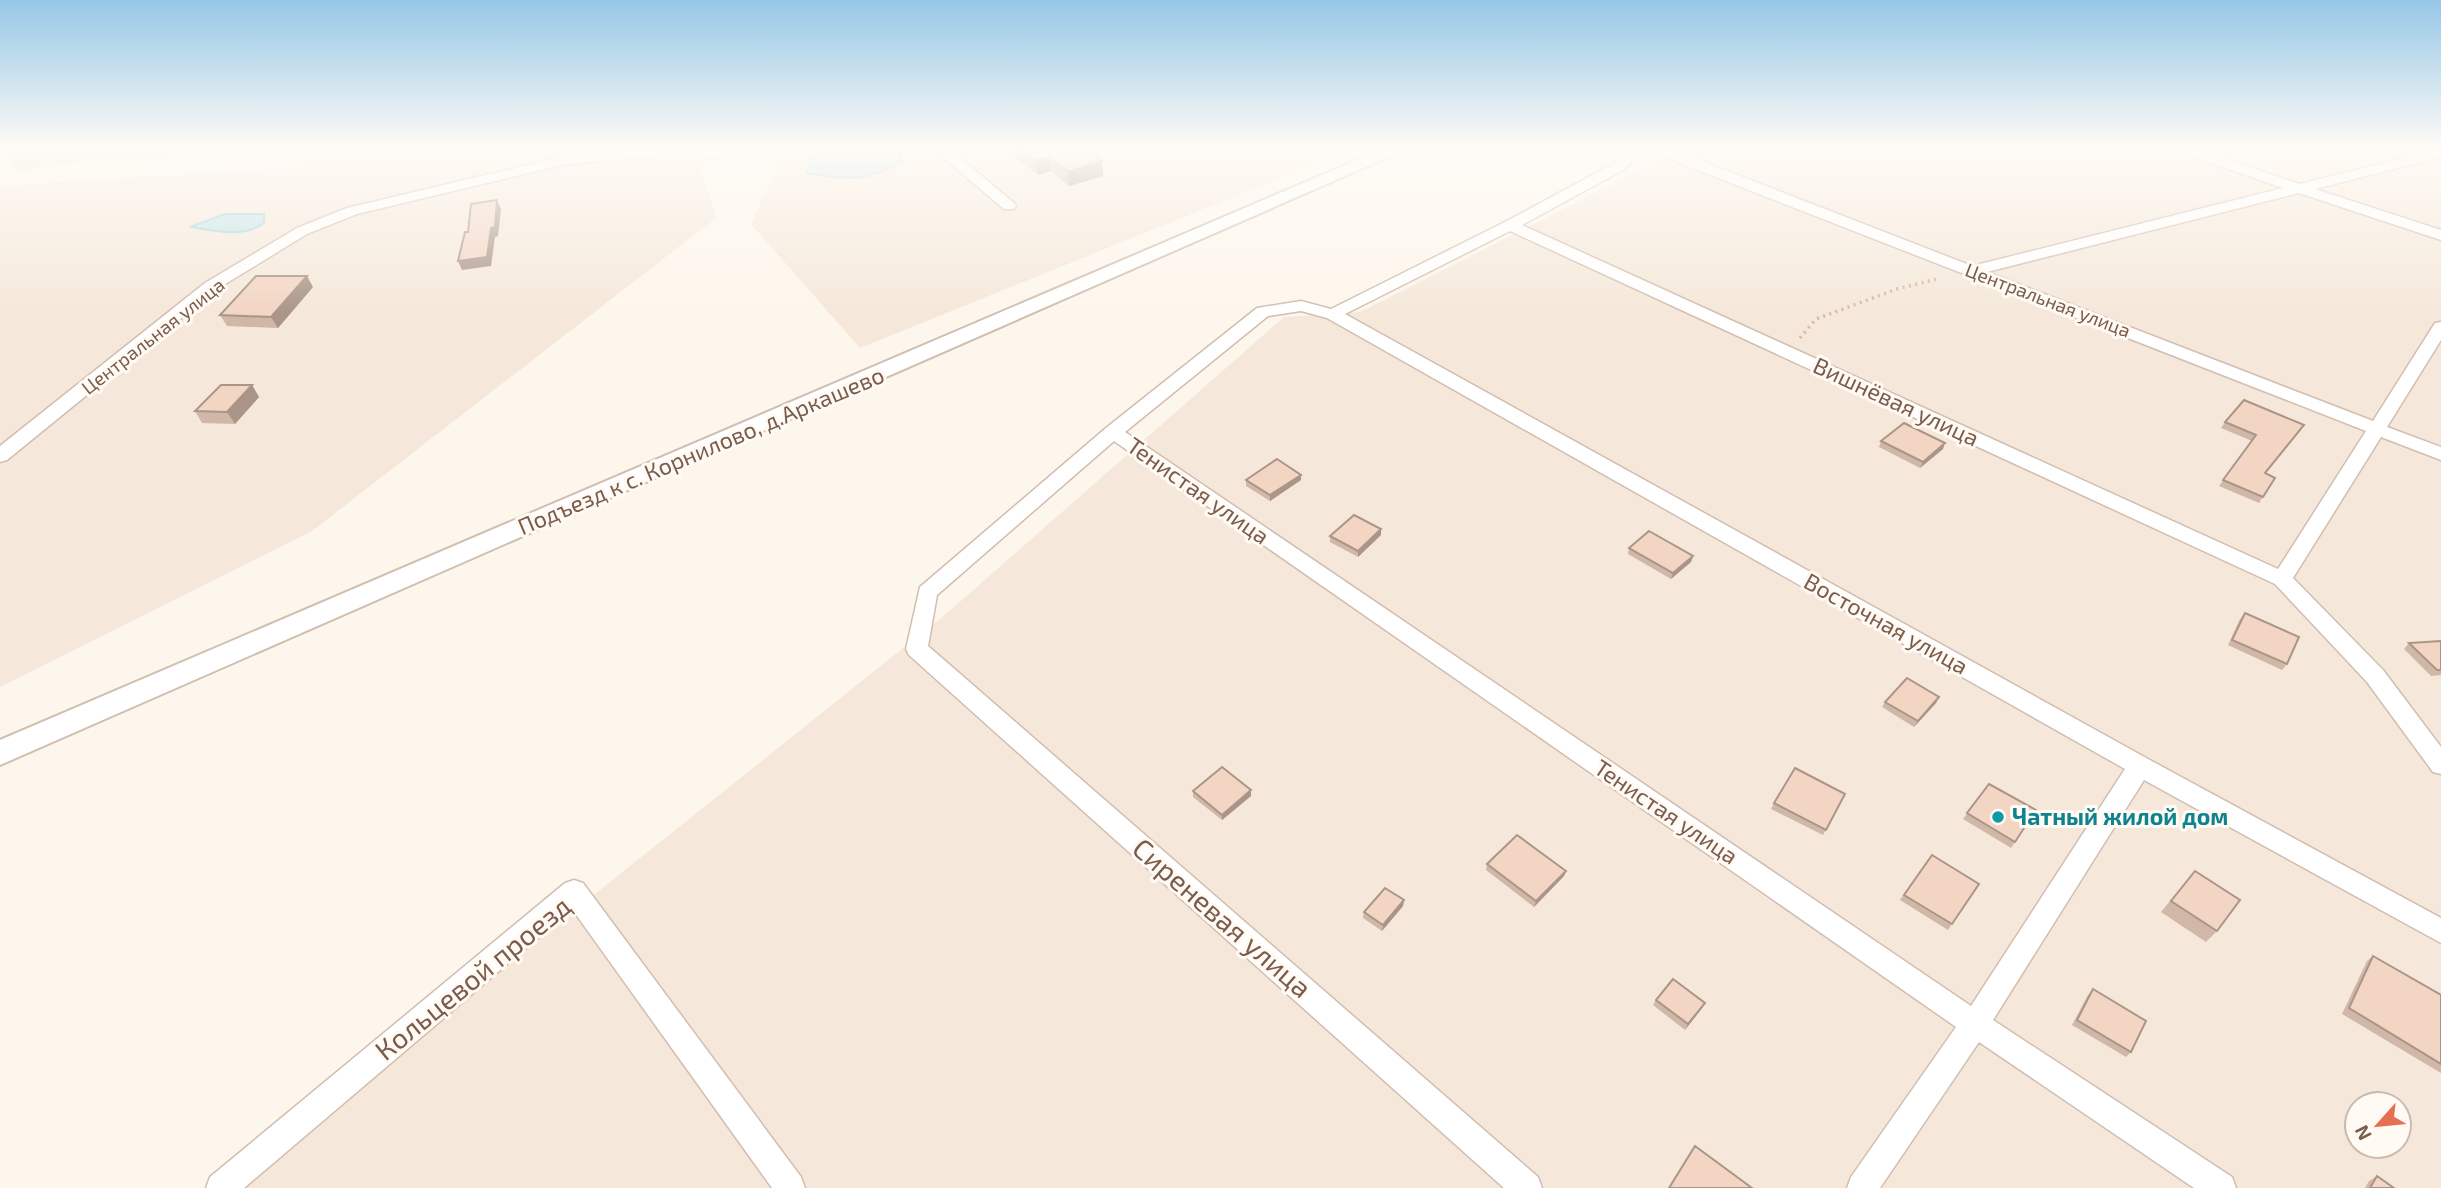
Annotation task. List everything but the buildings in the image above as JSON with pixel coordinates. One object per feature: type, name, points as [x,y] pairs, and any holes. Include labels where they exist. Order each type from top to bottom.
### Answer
[{"type":"street","name":"Центральная улица","points":[[0,456],[211,286],[302,231],[352,211],[384,203]]},
{"type":"street","name":"Подъезд к с. Корнилово, д.Аркашево","points":[[0,753],[1275,203]]},
{"type":"street","points":[[1333,314],[1550,203]]},
{"type":"street","name":"Центральная улица","points":[[1796,203],[2441,454]]},
{"type":"street","points":[[1972,271],[2233,203]]},
{"type":"street","points":[[2346,203],[2441,235]]},
{"type":"street","name":"Вишнёвая улица","points":[[1510,225],[2282,579]]},
{"type":"street","name":"Восточная улица","points":[[916,649],[928,592],[1113,432],[1263,312],[1301,306],[1333,314],[2140,766],[2441,931]]},
{"type":"street","points":[[2441,327],[2282,579],[2375,676],[2441,765]]},
{"type":"street","name":"Тенистая улица","points":[[1113,432],[1975,1024],[2221,1188]]},
{"type":"street","name":"Сиреневая улица","points":[[916,649],[1527,1188]]},
{"type":"street","points":[[1862,1188],[1975,1024],[2140,766]]},
{"type":"street","name":"Кольцевой проезд","points":[[220,1188],[574,891],[790,1188]]},
{"type":"path","points":[[1787,352],[1816,319],[1897,289],[1972,271]]},
{"type":"shaded area","points":[[0,203],[712,203],[716,218],[312,531],[0,687]]},
{"type":"shaded area","points":[[760,203],[1217,203],[860,348],[751,224]]},
{"type":"shaded area","points":[[1574,203],[2441,203],[2441,1188],[226,1188],[946,614],[1284,317],[1360,312]]},
{"type":"water","points":[[225,214],[264,214],[264,223],[256,228],[238,232],[190,227]]},
{"type":"place","name":"Чатный жилой дом","points":[[1998,817]]}]
